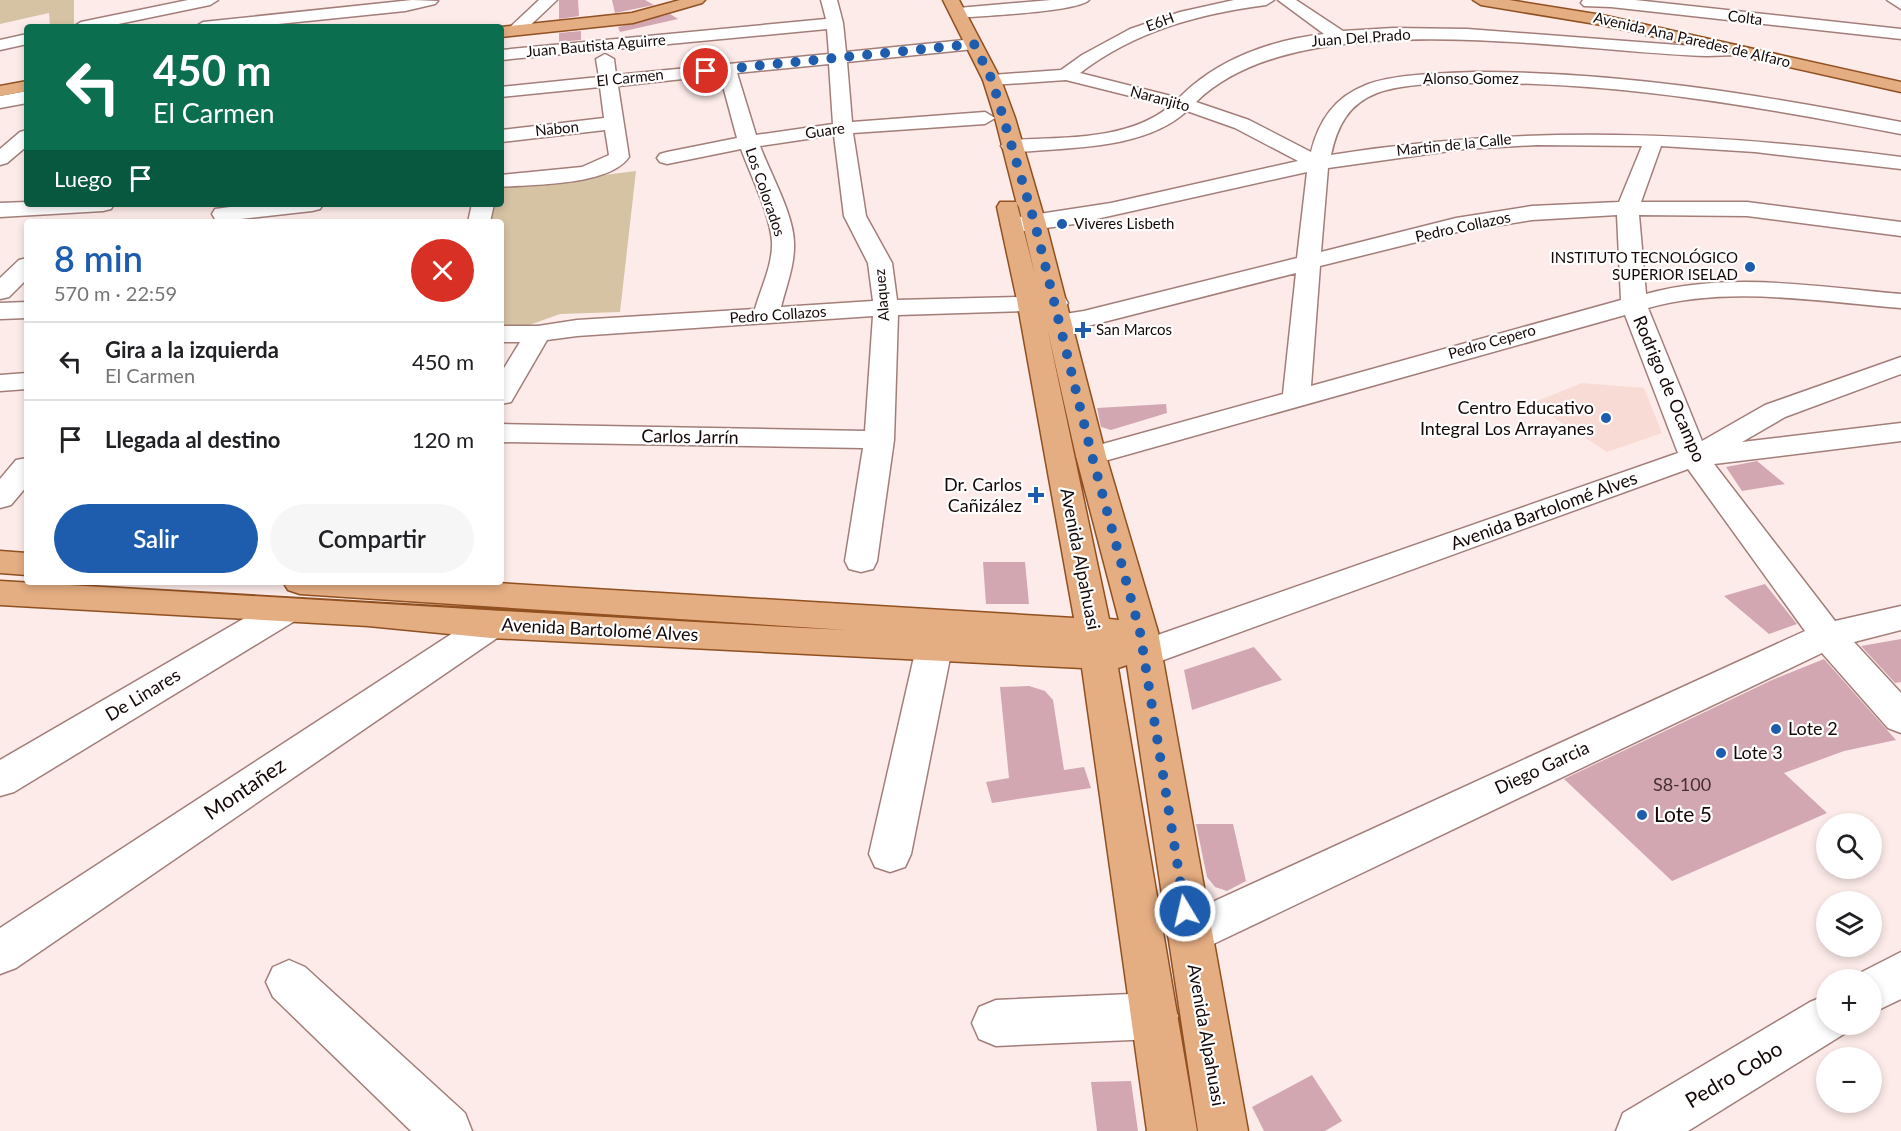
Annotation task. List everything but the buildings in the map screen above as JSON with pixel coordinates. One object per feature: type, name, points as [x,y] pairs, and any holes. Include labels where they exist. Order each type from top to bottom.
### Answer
[{"type":"main road","name":"Juan Bautista Aguirre","points":[[508,32],[596,23],[659,12],[697,0]]},
{"type":"main road","name":"Avenida Alpahuasi","points":[[935,0],[992,80],[1011,146],[1024,224],[1045,314],[1172,1131]]},
{"type":"main road","name":"Avenida Ana Paredes de Alfaro","points":[[1481,0],[1560,11],[1901,87]]},
{"type":"main road","name":"Avenida Ana Paredes de Alfaro","points":[[1563,0],[1589,3],[1901,75]]},
{"type":"main road","name":"Avenida Alpahuasi","points":[[954,6],[985,118],[1024,224]]},
{"type":"main road","points":[[0,91],[24,87]]},
{"type":"main road","name":"Avenida Alpahuasi","points":[[1045,314],[1092,456],[1143,643],[1223,1131]]},
{"type":"main road","points":[[0,562],[24,564]]},
{"type":"main road","name":"Avenida Bartolomé Alves","points":[[0,593],[380,595],[1096,644]]},
{"type":"main road","name":"Avenida Bartolomé Alves","points":[[380,595],[491,625],[934,648],[1143,643]]},
{"type":"street","points":[[95,24],[210,0]]},
{"type":"street","points":[[508,32],[549,0]]},
{"type":"street","name":"Alaquez","points":[[829,0],[835,23],[843,128],[855,216],[880,263],[886,308],[879,440],[861,561]]},
{"type":"street","points":[[954,6],[1041,6],[1081,0]]},
{"type":"street","name":"E6H","points":[[1066,75],[1092,53],[1128,34],[1164,20],[1204,9],[1266,0]]},
{"type":"street","points":[[1286,0],[1340,37]]},
{"type":"street","points":[[1754,0],[1781,22]]},
{"type":"street","points":[[1895,0],[1901,4]]},
{"type":"street","points":[[232,24],[405,6],[430,1]]},
{"type":"street","name":"Colta","points":[[1589,3],[1611,2],[1901,34]]},
{"type":"street","points":[[81,9],[81,24]]},
{"type":"street","points":[[504,181],[590,171],[609,165],[619,157],[606,81],[604,45],[596,23]]},
{"type":"street","name":"Juan Bautista Aguirre","points":[[504,55],[835,23]]},
{"type":"street","name":"Juan Del Prado","points":[[1011,146],[1128,133],[1170,116],[1225,70],[1256,55],[1340,37],[1404,34],[1485,36],[1698,51],[1737,50]]},
{"type":"street","points":[[0,45],[24,40]]},
{"type":"street","name":"El Carmen","points":[[504,92],[966,45]]},
{"type":"street","name":"Los Colorados","points":[[727,69],[748,142],[779,223],[783,241],[782,257],[766,316]]},
{"type":"street","name":"Naranjito","points":[[992,80],[1066,75],[1183,104],[1242,124],[1318,163]]},
{"type":"street","name":"Alonso Gomez","points":[[1296,397],[1318,163],[1336,111],[1343,103],[1366,89],[1416,79],[1529,80],[1690,93],[1770,103],[1901,128]]},
{"type":"street","points":[[0,102],[24,98]]},
{"type":"street","name":"Guare","points":[[667,158],[748,142],[843,128],[985,118]]},
{"type":"street","name":"Nabon","points":[[504,136],[614,123]]},
{"type":"street","points":[[0,140],[24,135]]},
{"type":"street","points":[[0,159],[24,137]]},
{"type":"street","name":"Martin de la Calle","points":[[1024,224],[1185,195],[1318,163],[1458,142],[1561,137],[1654,139],[1786,149],[1901,163]]},
{"type":"street","name":"Rodrigo de Ocampo","points":[[1654,139],[1628,208],[1634,303],[1694,457],[1827,636],[1901,718]]},
{"type":"street","points":[[0,210],[46,207]]},
{"type":"street","points":[[74,219],[88,207]]},
{"type":"street","points":[[224,213],[283,207]]},
{"type":"street","name":"Pedro Collazos","points":[[504,334],[538,334],[577,328],[886,308],[1045,314],[1309,264],[1456,225],[1532,213],[1628,208],[1747,209],[1901,229]]},
{"type":"street","points":[[0,292],[24,268]]},
{"type":"street","name":"Pedro Cepero","points":[[1092,456],[1296,397],[1675,293],[1743,289],[1901,301]]},
{"type":"street","points":[[0,311],[24,310]]},
{"type":"street","points":[[504,391],[538,334]]},
{"type":"street","points":[[1694,457],[1775,411],[1901,365]]},
{"type":"street","points":[[0,383],[24,381]]},
{"type":"street","points":[[1775,411],[1825,440]]},
{"type":"street","name":"Avenida Bartolomé Alves","points":[[1143,643],[1197,635],[1694,457],[1901,432]]},
{"type":"street","name":"Carlos Jarrín","points":[[504,433],[879,440]]},
{"type":"street","points":[[0,498],[24,470]]},
{"type":"street","name":"De Linares","points":[[0,780],[293,596]]},
{"type":"street","name":"Diego Garcia","points":[[1189,934],[1763,664],[1827,636],[1901,618]]},
{"type":"street","name":"Montañez","points":[[0,953],[491,625]]},
{"type":"street","points":[[890,854],[934,648]]},
{"type":"street","points":[[1882,985],[1901,974]]},
{"type":"street","points":[[289,982],[447,1131]]},
{"type":"street","points":[[996,1023],[1154,1016]]},
{"type":"street","name":"Pedro Cobo","points":[[1641,1131],[1816,1025]]},
{"type":"shaded area","points":[[0,0],[74,0],[74,24],[50,24],[49,13],[0,24]]},
{"type":"shaded area","points":[[636,171],[620,312],[560,314],[518,329],[504,329],[504,219],[490,219],[492,207],[504,207],[504,188]]},
{"type":"shaded area","name":"Centro Educativo Integral Los Arrayanes","points":[[1582,383],[1644,388],[1662,433],[1607,452],[1532,403]]},
{"type":"place","name":"Viveres Lisbeth","points":[[1062,224]]},
{"type":"place","name":"INSTITUTO TECNOLÓGICO SUPERIOR ISELAD","points":[[1750,267]]},
{"type":"place","name":"San Marcos","points":[[1083,330]]},
{"type":"place","name":"Centro Educativo Integral Los Arrayanes","points":[[1606,418]]},
{"type":"place","name":"Dr. Carlos Cañizález","points":[[1036,495]]},
{"type":"place","name":"Lote 2","points":[[1776,729]]},
{"type":"place","name":"Lote 3","points":[[1721,753]]},
{"type":"place","name":"Lote 5","points":[[1642,815]]},
{"type":"route","points":[[706,71],[974,44],[992,80],[1005,118],[1011,146],[1035,224],[1092,456],[1140,632],[1185,911]]}]
